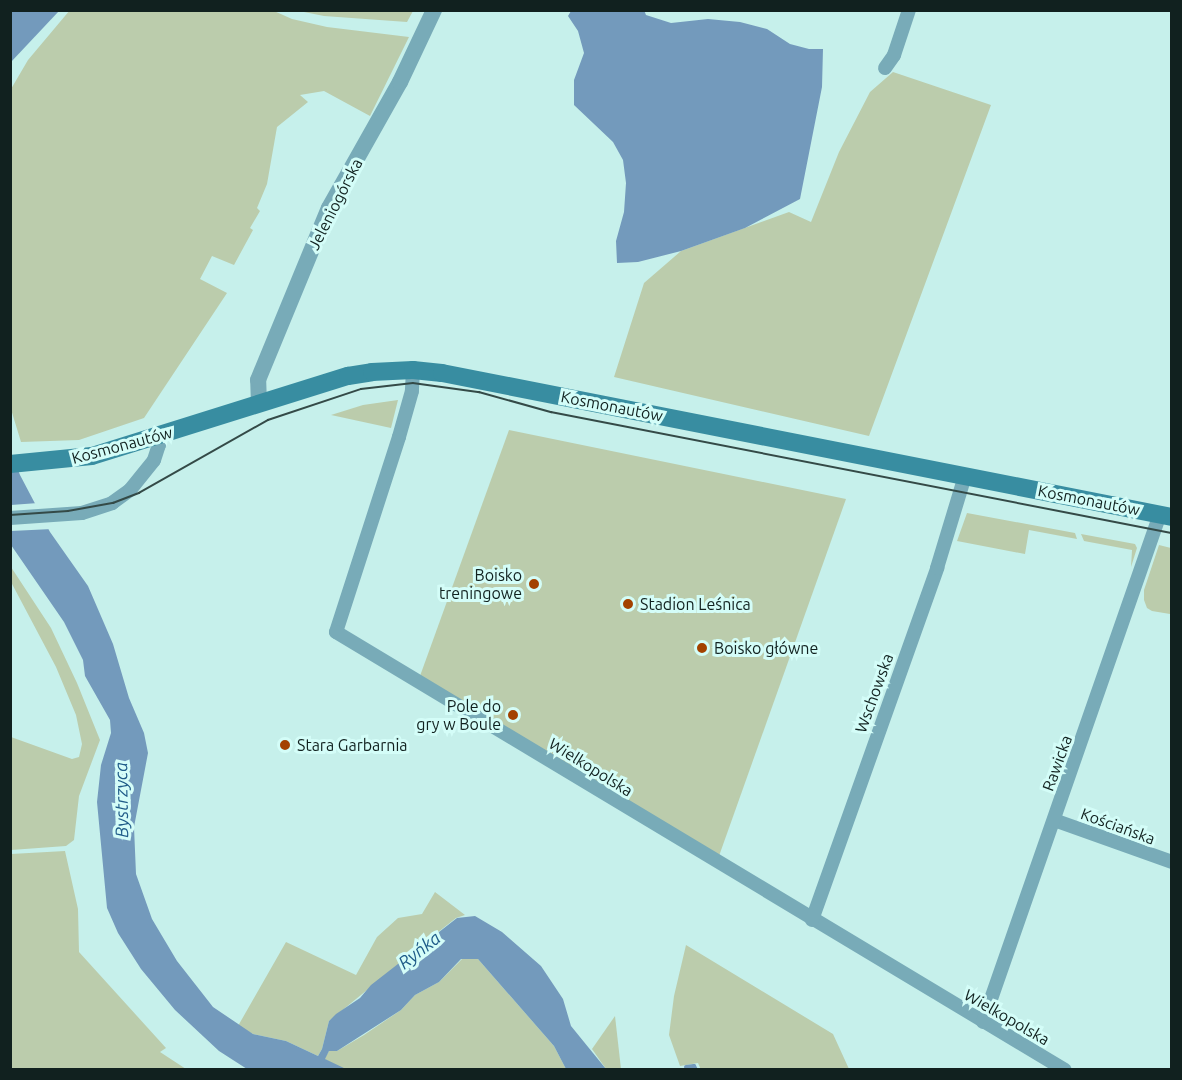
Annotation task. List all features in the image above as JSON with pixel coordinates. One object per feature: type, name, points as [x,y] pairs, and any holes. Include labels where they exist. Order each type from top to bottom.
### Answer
[{"type":"main road","name":"Kosmonautów","points":[[10,464],[58,460],[107,452],[348,376],[372,372],[414,370],[453,375],[1166,515]]},
{"type":"street","name":"Jeleniogórska","points":[[259,404],[258,380],[329,208],[400,82],[434,10]]},
{"type":"street","points":[[885,68],[894,55],[909,10]]},
{"type":"street","name":"Wielkopolska","points":[[414,370],[412,391],[399,437],[335,629],[336,632],[1065,1070]]},
{"type":"street","points":[[10,518],[82,513],[112,503],[130,490],[153,460],[159,445],[158,436]]},
{"type":"street","name":"Wschowska","points":[[812,920],[937,567],[965,476]]},
{"type":"street","name":"Rawicka","points":[[983,1022],[1166,515]]},
{"type":"street","name":"Kościańska","points":[[1054,820],[1172,862]]},
{"type":"green space","points":[[70,10],[274,11],[292,19],[327,27],[409,37],[370,116],[324,91],[300,95],[308,102],[277,127],[267,184],[257,208],[260,211],[250,228],[253,230],[234,265],[212,256],[200,279],[227,293],[144,418],[79,440],[21,442],[10,406],[11,89],[28,60]]},
{"type":"green space","points":[[299,11],[413,11],[407,22],[324,16]]},
{"type":"green space","points":[[893,72],[991,105],[869,436],[614,377],[644,283],[681,251],[789,212],[811,222],[839,152],[870,92]]},
{"type":"green space","points":[[398,400],[391,428],[331,415],[363,405]]},
{"type":"green space","name":"Stadion Leśnica","points":[[509,430],[846,499],[719,856],[420,676]]},
{"type":"green space","points":[[967,513],[1075,533],[1077,539],[1029,530],[1025,554],[957,541]]},
{"type":"green space","points":[[1081,534],[1135,544],[1137,548],[1131,567],[1132,550],[1084,541]]},
{"type":"green space","points":[[1159,545],[1171,548],[1170,614],[1152,611],[1147,608],[1144,600],[1144,590]]},
{"type":"green space","points":[[11,567],[51,628],[100,740],[79,796],[74,840],[66,846],[11,850],[11,737],[72,759],[79,757],[82,744],[76,715],[56,667],[11,582]]},
{"type":"green space","points":[[65,851],[78,909],[79,952],[166,1048],[160,1052],[186,1069],[11,1069],[11,854]]},
{"type":"green space","points":[[435,892],[465,915],[456,918],[329,1021],[318,1056],[286,1041],[253,1034],[238,1026],[286,942],[356,975],[377,937],[398,918],[422,914]]},
{"type":"green space","points":[[686,945],[833,1034],[849,1069],[701,1070],[698,1063],[680,1066],[669,1035],[674,996]]},
{"type":"green space","points":[[462,959],[478,959],[554,1046],[566,1069],[346,1070],[324,1059],[329,1051],[337,1051],[401,1010],[415,995],[439,982]]},
{"type":"green space","points":[[615,1016],[621,1069],[606,1069],[592,1049]]},
{"type":"water","points":[[644,10],[646,15],[671,23],[708,19],[740,22],[767,29],[790,44],[809,49],[823,49],[822,87],[800,199],[745,228],[681,251],[638,262],[617,263],[616,241],[624,212],[626,183],[623,160],[613,142],[574,105],[574,80],[584,53],[578,31],[568,16],[571,11]]},
{"type":"water","points":[[10,11],[59,11],[11,62]]},
{"type":"water","name":"Bystrzyca","points":[[10,450],[20,475],[50,532],[88,586],[113,644],[129,698],[144,733],[148,753],[134,827],[136,874],[152,919],[177,961],[213,1007],[253,1034],[286,1041],[318,1056],[329,1021],[336,1014],[360,998],[371,985],[457,918],[475,916],[502,932],[541,966],[563,999],[571,1026],[606,1069],[566,1069],[554,1046],[478,959],[461,959],[439,982],[415,995],[401,1010],[337,1051],[329,1051],[325,1059],[346,1069],[247,1069],[219,1051],[175,1010],[141,969],[118,933],[107,908],[97,802],[101,765],[111,733],[110,720],[85,676],[83,660],[64,622],[11,545]]},
{"type":"pier","points":[[38,503],[52,529],[11,531],[11,505]]},
{"type":"waterway","name":"Ryńka","points":[[686,1067],[694,1066],[696,1070]]},
{"type":"tram line","points":[[10,515],[68,511],[113,503],[139,493],[268,420],[361,389],[413,383],[479,392],[551,412],[1172,533]]},
{"type":"place","name":"Boisko treningowe","points":[[534,584]]},
{"type":"place","name":"Stadion Leśnica","points":[[628,604]]},
{"type":"place","name":"Boisko główne","points":[[702,648]]},
{"type":"place","name":"Pole do gry w Boule","points":[[513,715]]},
{"type":"place","name":"Stara Garbarnia","points":[[285,745]]}]
